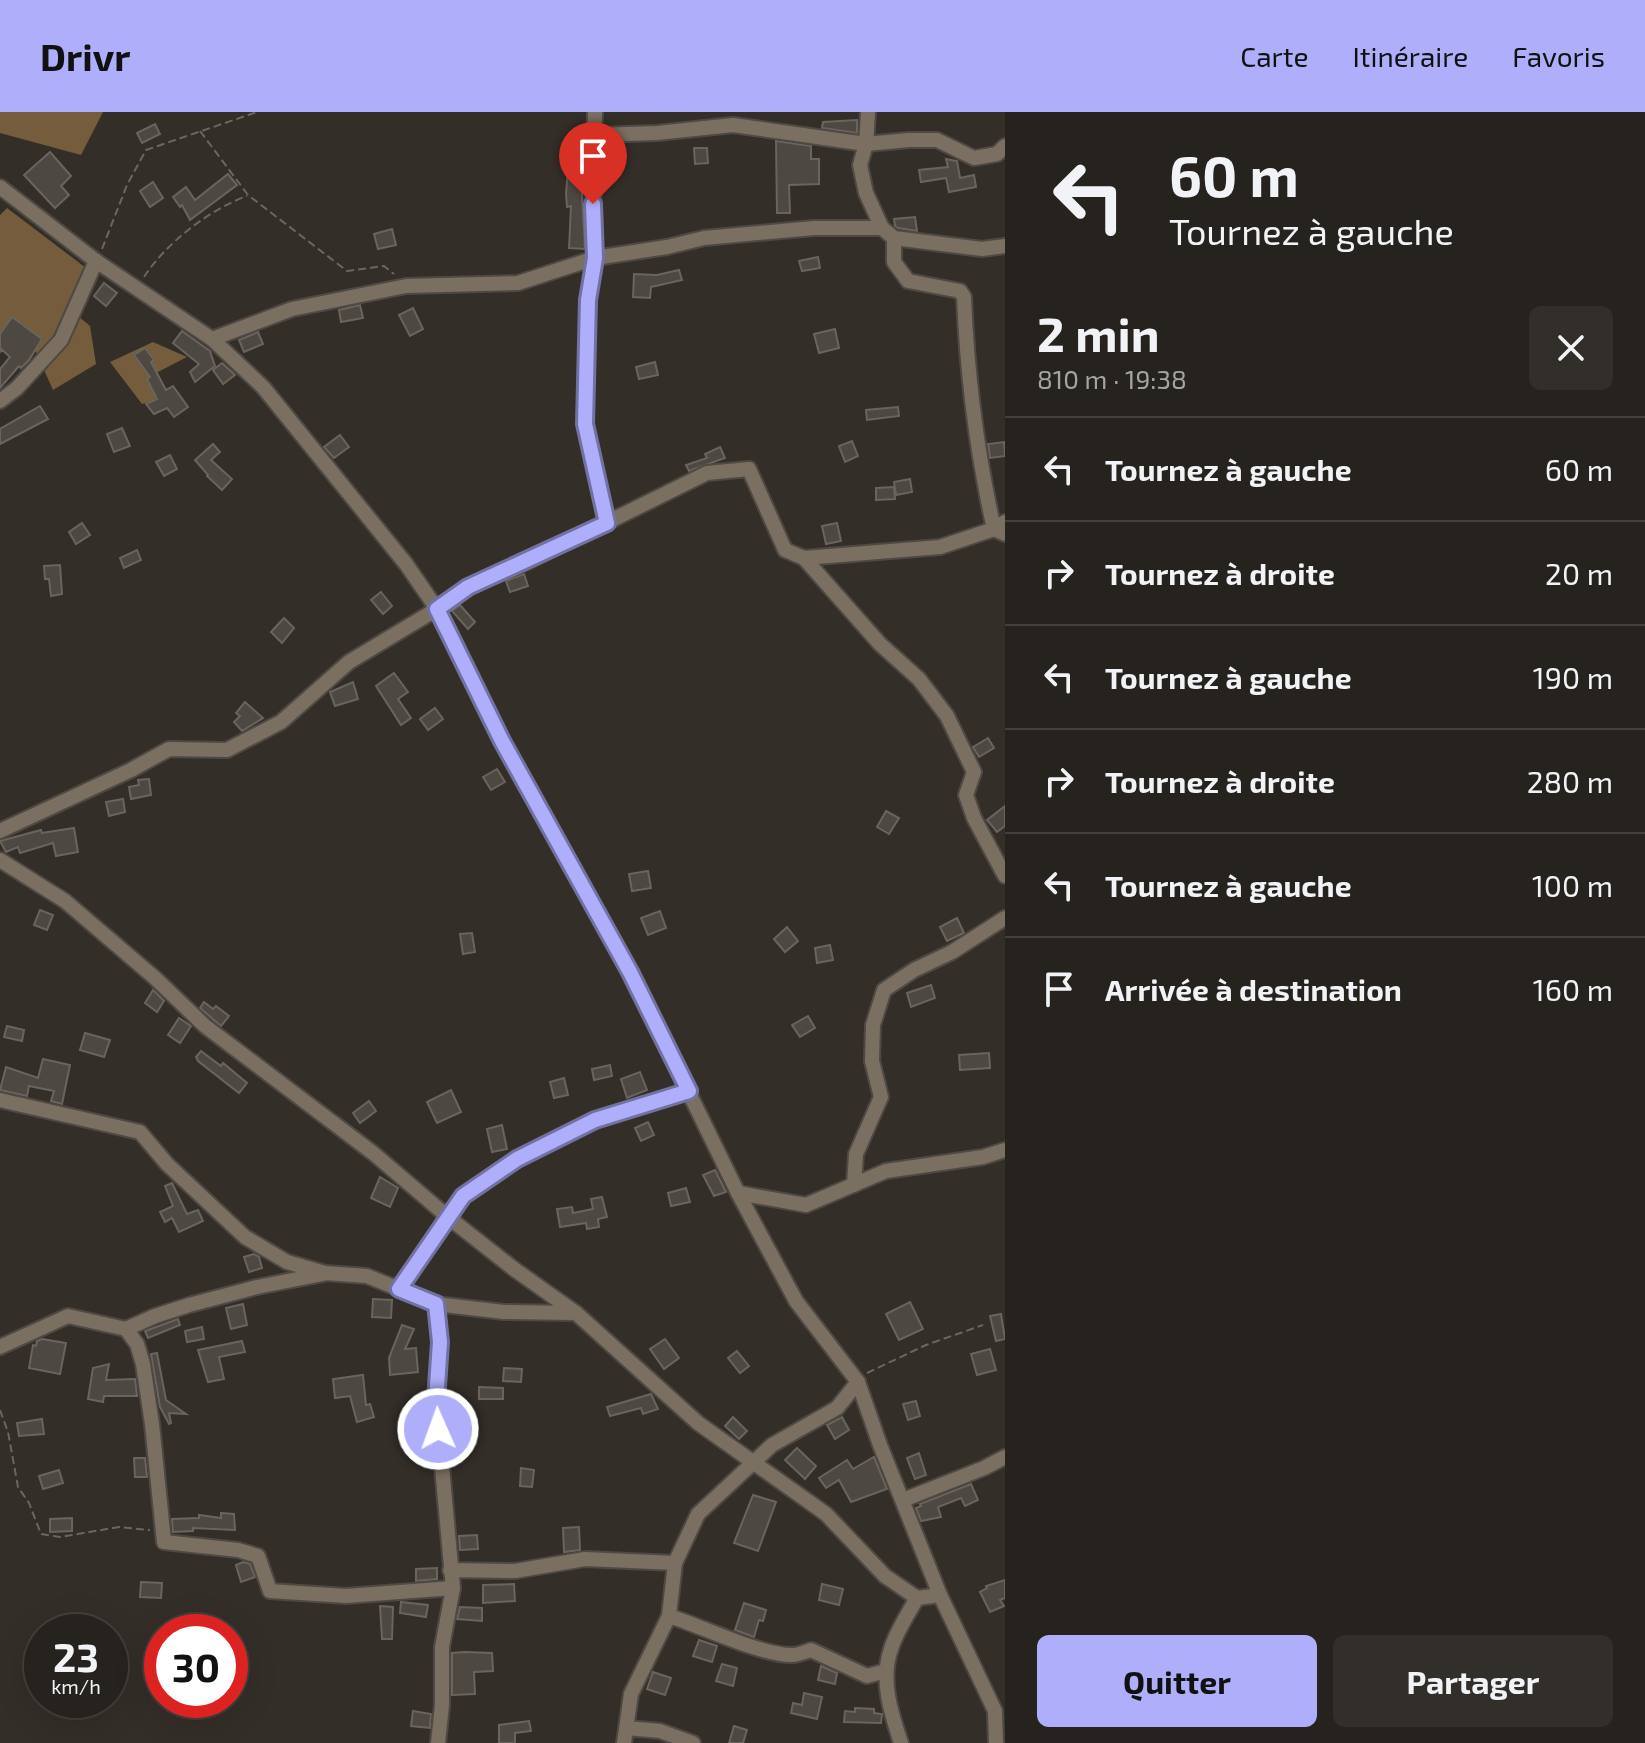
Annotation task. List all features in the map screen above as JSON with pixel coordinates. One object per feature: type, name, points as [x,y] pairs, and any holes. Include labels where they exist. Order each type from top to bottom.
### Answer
[{"type":"street","points":[[595,112],[595,258],[588,300],[585,424],[607,523]]},
{"type":"street","points":[[868,112],[866,144],[860,165],[866,193],[882,228],[894,238],[982,249],[1005,246]]},
{"type":"street","points":[[594,135],[657,133],[733,125],[866,144],[937,140],[974,158],[997,154],[1005,146]]},
{"type":"street","points":[[0,187],[96,261],[212,339],[263,387],[406,564],[437,609],[502,741],[630,972],[738,1193],[796,1301],[857,1380],[940,1595],[995,1711],[996,1743]]},
{"type":"street","points":[[212,339],[292,309],[406,286],[518,283],[595,258],[704,238],[814,228],[882,228]]},
{"type":"street","points":[[804,558],[940,547],[1001,529],[967,365],[964,297],[960,291],[908,281],[894,262],[894,238]]},
{"type":"street","points":[[0,401],[17,388],[61,340],[96,261]]},
{"type":"street","points":[[0,831],[169,749],[227,750],[281,722],[349,662],[468,587],[707,473],[749,469],[785,550],[804,558],[880,644],[919,679],[947,716],[974,772],[966,795],[974,818],[1005,876]]},
{"type":"street","points":[[0,860],[65,901],[155,978],[205,1026],[576,1313],[698,1423],[826,1514],[885,1576],[917,1598],[940,1595]]},
{"type":"street","points":[[854,1185],[856,1154],[881,1097],[872,1061],[873,1025],[884,990],[1005,918]]},
{"type":"street","points":[[399,1289],[463,1196],[517,1159],[595,1120],[689,1091]]},
{"type":"street","points":[[0,1100],[140,1132],[167,1164],[245,1237],[287,1262],[325,1273],[367,1276],[436,1304],[504,1312],[576,1313]]},
{"type":"street","points":[[738,1193],[806,1205],[886,1171],[983,1157],[1005,1150]]},
{"type":"street","points":[[0,1347],[68,1316],[126,1329],[189,1305],[325,1273]]},
{"type":"street","points":[[436,1304],[440,1342],[436,1401],[453,1588],[442,1647],[442,1705],[438,1743]]},
{"type":"street","points":[[126,1329],[137,1344],[143,1364],[164,1542],[238,1550],[258,1556],[270,1591],[346,1596],[453,1588]]},
{"type":"street","points":[[693,1743],[660,1731],[626,1735],[631,1694],[669,1616],[675,1563],[698,1514],[772,1445],[837,1408],[857,1380]]},
{"type":"street","points":[[903,1500],[1005,1457]]},
{"type":"street","points":[[450,1570],[515,1571],[585,1559],[675,1563]]},
{"type":"street","points":[[901,1743],[891,1711],[886,1671],[891,1648],[917,1598]]},
{"type":"street","points":[[669,1616],[773,1651],[793,1655],[811,1650],[867,1676],[886,1671]]},
{"type":"path","points":[[96,261],[117,216],[127,185],[146,150],[257,112]]},
{"type":"path","points":[[200,131],[248,195],[347,271],[384,266],[406,286]]},
{"type":"path","points":[[136,288],[166,249],[207,217],[248,195]]},
{"type":"path","points":[[857,1380],[926,1345],[983,1325]]},
{"type":"path","points":[[0,1410],[8,1432],[18,1487],[29,1503],[41,1534],[60,1537],[119,1527],[163,1532]]},
{"type":"shaded area","points":[[0,112],[103,112],[81,155],[0,133]]},
{"type":"shaded area","points":[[7,208],[94,274],[78,316],[90,326],[96,364],[53,390],[31,341],[0,353],[0,215]]},
{"type":"shaded area","points":[[153,342],[187,357],[156,373],[155,400],[142,404],[110,362]]},
{"type":"building","points":[[857,120],[857,133],[822,128],[823,122]]},
{"type":"building","points":[[155,124],[160,134],[142,143],[137,133]]},
{"type":"building","points":[[776,141],[811,146],[811,159],[819,159],[819,184],[789,185],[790,213],[777,213]]},
{"type":"building","points":[[570,143],[584,145],[582,194],[585,249],[569,248],[571,206],[567,207],[566,194]]},
{"type":"building","points":[[694,148],[707,148],[708,163],[695,164]]},
{"type":"building","points":[[50,152],[71,176],[61,186],[69,195],[55,208],[24,175]]},
{"type":"building","points":[[946,159],[957,161],[960,178],[974,175],[976,187],[949,192],[946,178],[921,182],[919,170],[948,167]]},
{"type":"building","points":[[228,174],[237,185],[190,220],[182,205],[180,207],[173,197],[186,187],[195,200]]},
{"type":"building","points":[[153,182],[163,198],[150,207],[140,191]]},
{"type":"building","points":[[915,217],[917,231],[895,226],[894,219]]},
{"type":"building","points":[[392,229],[396,245],[378,249],[374,234]]},
{"type":"building","points":[[818,257],[820,268],[802,271],[799,261]]},
{"type":"building","points":[[679,270],[682,280],[651,287],[650,298],[633,297],[634,274],[657,275]]},
{"type":"building","points":[[104,283],[117,293],[106,306],[94,296]]},
{"type":"building","points":[[360,305],[363,318],[341,322],[339,310]]},
{"type":"building","points":[[413,308],[423,329],[410,336],[399,315]]},
{"type":"building","points":[[12,317],[42,339],[29,360],[21,368],[19,366],[0,388],[0,369],[10,357],[0,348],[0,334]]},
{"type":"building","points":[[835,329],[839,348],[819,353],[814,334]]},
{"type":"building","points":[[182,331],[210,351],[215,366],[195,382],[190,372],[199,364],[173,343]]},
{"type":"building","points":[[258,332],[263,344],[244,352],[239,340]]},
{"type":"building","points":[[145,348],[154,360],[151,362],[166,390],[173,386],[188,407],[174,417],[167,408],[154,414],[146,404],[157,399],[147,379],[150,377],[134,355]]},
{"type":"building","points":[[655,362],[658,375],[639,379],[636,367]]},
{"type":"building","points":[[222,363],[235,375],[223,384],[213,370]]},
{"type":"building","points":[[40,406],[48,419],[0,444],[0,429]]},
{"type":"building","points":[[898,407],[899,416],[867,420],[866,410]]},
{"type":"building","points":[[122,428],[130,446],[114,452],[107,434]]},
{"type":"building","points":[[340,435],[349,447],[334,458],[324,447]]},
{"type":"building","points":[[852,441],[858,456],[845,462],[839,446]]},
{"type":"building","points":[[1004,442],[1005,456],[990,458],[988,444]]},
{"type":"building","points":[[213,444],[220,452],[211,460],[232,479],[222,490],[195,460]]},
{"type":"building","points":[[720,447],[725,458],[689,471],[686,465],[707,458],[705,454]]},
{"type":"building","points":[[170,455],[177,469],[164,476],[156,462]]},
{"type":"building","points":[[910,479],[912,492],[896,495],[894,482]]},
{"type":"building","points":[[894,487],[895,499],[876,500],[876,488]]},
{"type":"building","points":[[82,523],[90,535],[76,544],[69,532]]},
{"type":"building","points":[[837,523],[841,541],[826,544],[822,526]]},
{"type":"building","points":[[137,550],[141,560],[124,568],[120,558]]},
{"type":"building","points":[[60,565],[62,594],[51,596],[44,566]]},
{"type":"building","points":[[524,574],[528,586],[510,592],[506,581]]},
{"type":"building","points":[[381,592],[392,606],[383,614],[371,600]]},
{"type":"building","points":[[460,605],[475,622],[468,629],[452,611]]},
{"type":"building","points":[[284,618],[294,628],[282,643],[271,632]]},
{"type":"building","points":[[394,673],[408,692],[398,699],[411,718],[401,725],[376,686]]},
{"type":"building","points":[[353,682],[358,699],[335,706],[330,692]]},
{"type":"building","points":[[245,702],[263,718],[242,731],[234,722],[240,716],[236,713]]},
{"type":"building","points":[[435,708],[443,719],[428,730],[420,719]]},
{"type":"building","points":[[988,738],[994,748],[979,757],[973,747]]},
{"type":"building","points":[[497,769],[505,782],[491,790],[483,777]]},
{"type":"building","points":[[149,779],[151,795],[131,799],[129,787],[139,785],[138,780]]},
{"type":"building","points":[[123,799],[125,812],[109,816],[106,802]]},
{"type":"building","points":[[1005,806],[1005,826],[997,832],[987,820]]},
{"type":"building","points":[[886,811],[899,818],[889,834],[877,827]]},
{"type":"building","points":[[74,828],[78,852],[56,856],[53,843],[20,853],[18,847],[6,852],[0,841],[41,830],[42,833]]},
{"type":"building","points":[[648,871],[651,888],[632,891],[629,874]]},
{"type":"building","points":[[40,910],[53,915],[47,930],[34,925]]},
{"type":"building","points":[[660,911],[666,928],[648,935],[641,918]]},
{"type":"building","points":[[957,918],[964,933],[947,941],[940,927]]},
{"type":"building","points":[[787,927],[798,941],[785,952],[774,939]]},
{"type":"building","points":[[472,933],[475,952],[463,954],[460,934]]},
{"type":"building","points":[[830,945],[833,960],[817,963],[815,948]]},
{"type":"building","points":[[931,985],[935,998],[911,1007],[907,993]]},
{"type":"building","points":[[153,990],[164,1001],[157,1012],[145,1003]]},
{"type":"building","points":[[204,1002],[229,1016],[221,1026],[200,1008]]},
{"type":"building","points":[[808,1016],[815,1028],[800,1037],[792,1025]]},
{"type":"building","points":[[179,1018],[191,1026],[180,1043],[168,1035]]},
{"type":"building","points":[[7,1026],[24,1030],[22,1041],[4,1037]]},
{"type":"building","points":[[85,1033],[110,1040],[104,1057],[80,1050]]},
{"type":"building","points":[[201,1051],[221,1066],[223,1063],[247,1083],[239,1093],[198,1061],[196,1057]]},
{"type":"building","points":[[989,1053],[990,1068],[960,1070],[959,1055]]},
{"type":"building","points":[[43,1059],[70,1065],[62,1104],[51,1101],[54,1091],[29,1086],[27,1096],[0,1090],[6,1067],[38,1078]]},
{"type":"building","points":[[610,1065],[612,1076],[594,1080],[592,1069]]},
{"type":"building","points":[[640,1072],[647,1090],[627,1098],[621,1079]]},
{"type":"building","points":[[564,1078],[568,1095],[554,1098],[550,1082]]},
{"type":"building","points":[[451,1090],[461,1112],[437,1123],[427,1102]]},
{"type":"building","points":[[369,1101],[376,1111],[360,1123],[353,1113]]},
{"type":"building","points":[[648,1122],[654,1135],[641,1141],[635,1128]]},
{"type":"building","points":[[502,1125],[507,1149],[492,1152],[487,1129]]},
{"type":"building","points":[[715,1170],[726,1192],[714,1196],[703,1175]]},
{"type":"building","points":[[380,1177],[398,1188],[390,1207],[371,1198]]},
{"type":"building","points":[[172,1183],[187,1214],[198,1210],[203,1221],[179,1232],[172,1218],[165,1222],[160,1212],[173,1206],[165,1186]]},
{"type":"building","points":[[686,1188],[690,1202],[671,1206],[668,1193]]},
{"type":"building","points":[[602,1197],[607,1217],[598,1219],[599,1227],[587,1229],[586,1223],[560,1227],[557,1209],[572,1207],[573,1213],[593,1209],[591,1199]]},
{"type":"building","points":[[254,1254],[259,1257],[262,1268],[249,1272],[244,1257]]},
{"type":"building","points":[[373,1299],[392,1300],[391,1318],[372,1317]]},
{"type":"building","points":[[910,1302],[923,1329],[899,1340],[886,1314]]},
{"type":"building","points":[[243,1304],[247,1325],[231,1329],[226,1308]]},
{"type":"building","points":[[1001,1314],[1005,1339],[996,1341],[990,1316]]},
{"type":"building","points":[[178,1319],[180,1325],[148,1338],[145,1331]]},
{"type":"building","points":[[402,1325],[414,1329],[405,1349],[416,1348],[418,1372],[390,1375],[389,1358]]},
{"type":"building","points":[[202,1327],[204,1339],[187,1342],[185,1331]]},
{"type":"building","points":[[665,1339],[679,1358],[664,1369],[650,1349]]},
{"type":"building","points":[[37,1341],[66,1343],[60,1374],[29,1368],[33,1345],[36,1346]]},
{"type":"building","points":[[242,1341],[245,1352],[219,1357],[224,1379],[208,1382],[198,1350]]},
{"type":"building","points":[[990,1349],[996,1370],[977,1375],[971,1354]]},
{"type":"building","points":[[737,1351],[749,1366],[740,1373],[728,1358]]},
{"type":"building","points":[[157,1353],[166,1400],[186,1414],[169,1413],[169,1424],[160,1407],[151,1354]]},
{"type":"building","points":[[109,1364],[106,1380],[135,1379],[137,1396],[104,1396],[103,1402],[88,1399],[93,1368]]},
{"type":"building","points":[[504,1368],[522,1369],[521,1382],[503,1381]]},
{"type":"building","points":[[363,1375],[366,1405],[370,1404],[374,1417],[357,1422],[350,1396],[335,1398],[333,1379]]},
{"type":"building","points":[[479,1387],[503,1388],[503,1399],[479,1399]]},
{"type":"building","points":[[651,1394],[658,1409],[643,1414],[641,1408],[610,1416],[607,1407]]},
{"type":"building","points":[[916,1401],[920,1416],[908,1420],[903,1404]]},
{"type":"building","points":[[463,1406],[464,1423],[448,1425],[447,1408]]},
{"type":"building","points":[[733,1417],[747,1431],[739,1439],[725,1426]]},
{"type":"building","points":[[842,1417],[849,1430],[835,1439],[827,1425]]},
{"type":"building","points":[[42,1419],[44,1434],[19,1436],[17,1423]]},
{"type":"building","points":[[797,1448],[816,1466],[805,1479],[785,1460]]},
{"type":"building","points":[[919,1453],[926,1475],[915,1479],[907,1458]]},
{"type":"building","points":[[874,1457],[887,1489],[851,1502],[839,1480],[826,1488],[819,1478],[847,1460],[853,1469]]},
{"type":"building","points":[[134,1458],[145,1458],[147,1477],[135,1477]]},
{"type":"building","points":[[521,1468],[534,1470],[532,1487],[520,1486]]},
{"type":"building","points":[[59,1470],[63,1483],[43,1489],[39,1476]]},
{"type":"building","points":[[971,1484],[978,1500],[965,1506],[961,1498],[938,1507],[941,1517],[921,1521],[916,1508],[920,1504]]},
{"type":"building","points":[[753,1495],[776,1502],[758,1551],[734,1543]]},
{"type":"building","points":[[221,1513],[234,1514],[235,1530],[193,1528],[193,1531],[173,1532],[172,1519],[199,1518],[199,1515],[221,1518]]},
{"type":"building","points":[[72,1518],[72,1531],[50,1532],[50,1519]]},
{"type":"building","points":[[579,1527],[580,1550],[564,1552],[563,1528]]},
{"type":"building","points":[[477,1535],[478,1549],[460,1550],[459,1536]]},
{"type":"building","points":[[243,1562],[250,1564],[255,1577],[241,1582],[236,1565]]},
{"type":"building","points":[[437,1568],[437,1579],[416,1581],[416,1569]]},
{"type":"building","points":[[1005,1580],[1005,1598],[1000,1600],[1004,1606],[990,1612],[980,1592],[986,1586]]},
{"type":"building","points":[[141,1582],[162,1583],[161,1598],[140,1597]]},
{"type":"building","points":[[514,1584],[515,1601],[483,1603],[483,1585]]},
{"type":"building","points":[[822,1584],[843,1589],[839,1605],[819,1600]]},
{"type":"building","points":[[401,1602],[428,1605],[426,1617],[400,1613]]},
{"type":"building","points":[[744,1603],[766,1610],[754,1637],[735,1630]]},
{"type":"building","points":[[380,1606],[393,1607],[392,1639],[382,1639]]},
{"type":"building","points":[[460,1607],[482,1608],[482,1621],[457,1619]]},
{"type":"building","points":[[699,1640],[717,1646],[712,1662],[693,1656]]},
{"type":"building","points":[[452,1653],[492,1653],[493,1671],[474,1672],[475,1694],[452,1695]]},
{"type":"building","points":[[722,1664],[737,1668],[733,1686],[716,1681]]},
{"type":"building","points":[[821,1666],[837,1673],[835,1684],[818,1680]]},
{"type":"building","points":[[653,1672],[671,1678],[665,1695],[647,1689]]},
{"type":"building","points":[[804,1693],[822,1697],[817,1719],[791,1713],[793,1703],[802,1705]]},
{"type":"building","points":[[855,1708],[874,1709],[874,1713],[882,1714],[881,1723],[844,1722],[845,1711],[855,1712]]},
{"type":"building","points":[[413,1711],[431,1714],[430,1728],[411,1726]]},
{"type":"building","points":[[529,1721],[531,1731],[515,1733],[515,1743],[499,1743],[499,1725]]},
{"type":"building","points":[[734,1726],[747,1730],[743,1743],[729,1743]]},
{"type":"route","points":[[438,1429],[436,1401],[440,1342],[436,1304],[399,1289],[463,1196],[517,1159],[595,1120],[689,1091],[630,972],[502,741],[437,609],[468,587],[607,523],[585,424],[588,300],[595,258],[593,204]]}]
